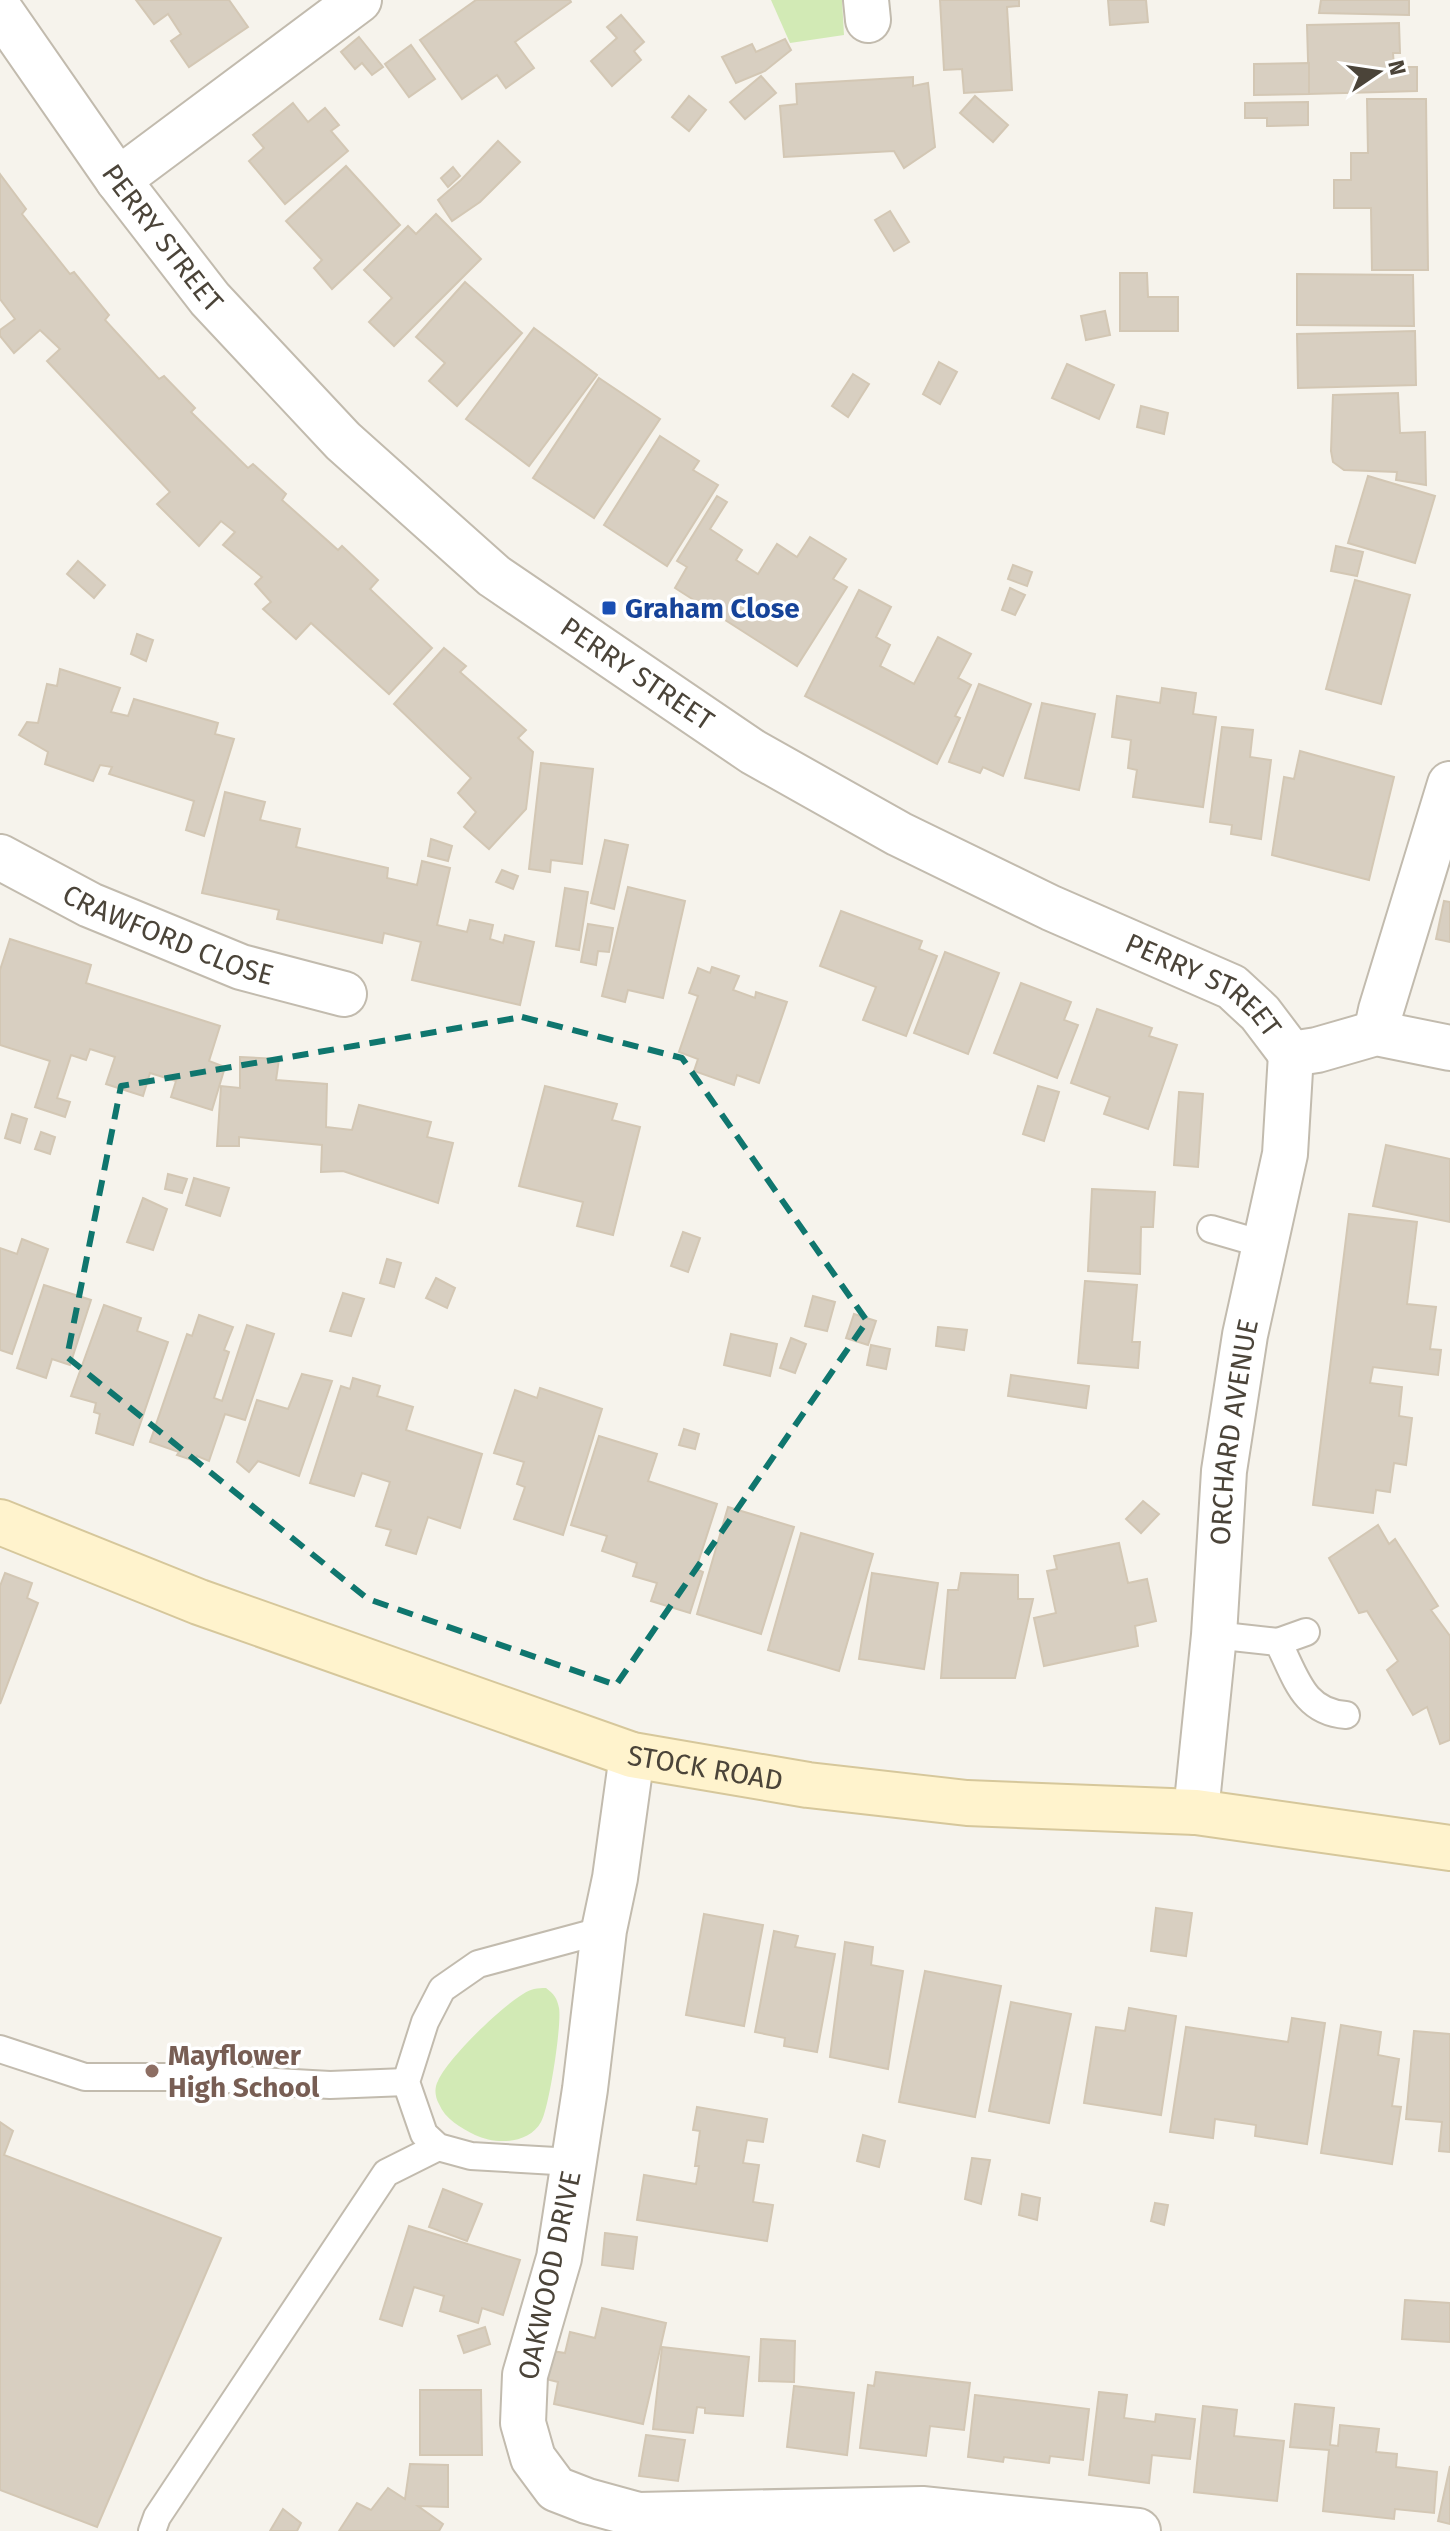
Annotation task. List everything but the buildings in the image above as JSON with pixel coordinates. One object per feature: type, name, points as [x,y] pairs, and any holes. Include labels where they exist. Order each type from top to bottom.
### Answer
[{"type":"main road","name":"STOCK ROAD","points":[[0,1522],[199,1602],[632,1755],[808,1785],[967,1803],[1196,1812],[1450,1848]]},
{"type":"street","points":[[118,180],[359,0]]},
{"type":"street","name":"PERRY STREET","points":[[0,10],[118,180],[210,299],[343,441],[494,576],[753,752],[886,827],[1051,908],[1232,987],[1260,1013],[1291,1054],[1376,1033],[1450,1048]]},
{"type":"street","points":[[1376,1033],[1450,784]]},
{"type":"street","name":"CRAWFORD CLOSE","points":[[0,857],[90,905],[241,967],[344,994]]},
{"type":"street","name":"ORCHARD AVENUE","points":[[1196,1812],[1214,1635],[1224,1471],[1245,1335],[1285,1154],[1291,1054]]},
{"type":"street","name":"OAKWOOD DRIVE","points":[[632,1755],[615,1878],[604,1930],[585,2089],[559,2258],[525,2375],[523,2423],[533,2458],[556,2489],[638,2515],[853,2520],[922,2509],[1138,2531]]},
{"type":"lane","points":[[1211,1229],[1266,1245]]},
{"type":"lane","points":[[1214,1635],[1278,1642],[1306,1632]]},
{"type":"lane","points":[[1278,1642],[1312,1705],[1328,1714],[1346,1715]]},
{"type":"lane","points":[[573,2162],[471,2156],[438,2147],[424,2134],[406,2082],[425,2022],[442,1989],[478,1964],[604,1930]]},
{"type":"lane","points":[[0,2049],[85,2077],[189,2077],[330,2085],[406,2082]]},
{"type":"lane","points":[[152,2531],[157,2517],[386,2173],[438,2147]]},
{"type":"highlighted area","points":[[522,1017],[682,1058],[867,1321],[616,1685],[368,1599],[67,1357],[121,1086]]},
{"type":"green space","points":[[771,0],[842,0],[844,35],[790,43]]},
{"type":"green space","points":[[546,1988],[556,1999],[559,2017],[551,2084],[541,2122],[529,2135],[511,2140],[492,2140],[475,2135],[445,2114],[436,2095],[438,2081],[454,2058],[511,2002],[534,1989]]},
{"type":"place","name":"Graham Close","points":[[609,608]]},
{"type":"place","name":"Mayflower High School","points":[[152,2071]]}]
